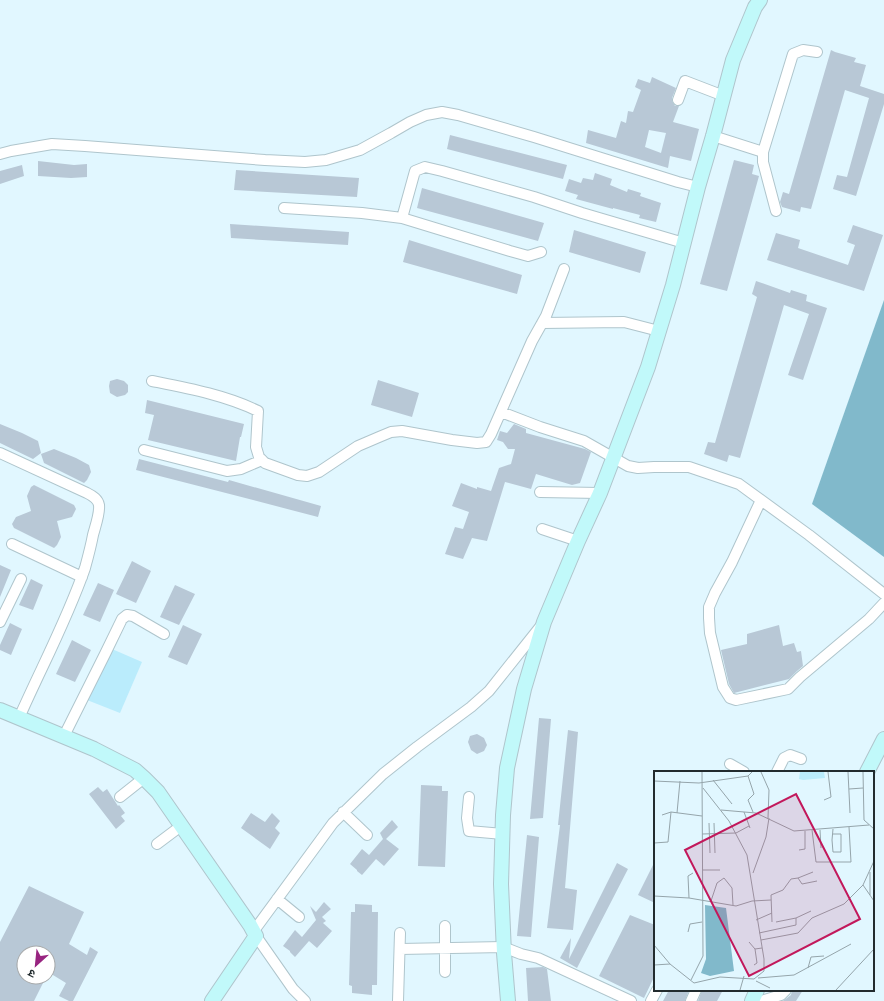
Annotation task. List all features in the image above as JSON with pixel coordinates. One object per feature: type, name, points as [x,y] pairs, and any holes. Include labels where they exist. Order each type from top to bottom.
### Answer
[{"type":"street","points":[[508,1001],[503,947],[503,815],[507,768],[524,689],[544,622],[600,493],[648,367],[673,285],[733,60],[754,7],[760,0]]},
{"type":"street","points":[[776,211],[763,162],[763,152],[793,54],[803,50],[818,52]]},
{"type":"street","points":[[678,100],[685,81],[724,96]]},
{"type":"street","points":[[0,154],[11,150],[52,144],[305,162],[326,160],[360,150],[410,122],[426,115],[442,112],[534,136],[698,187]]},
{"type":"street","points":[[713,136],[763,152]]},
{"type":"street","points":[[402,218],[415,171],[425,167],[534,197],[582,213],[684,242]]},
{"type":"street","points":[[284,208],[362,213],[402,218],[510,252],[528,256],[541,252]]},
{"type":"street","points":[[152,381],[191,389],[245,405],[258,411],[256,447],[259,457],[265,463],[298,475],[307,476],[319,472],[358,446],[391,432],[402,431],[465,442],[486,442],[491,434],[532,341],[546,316],[564,269]]},
{"type":"street","points":[[542,324],[624,322],[659,331]]},
{"type":"street","points":[[501,412],[540,427],[584,441],[628,466],[638,468],[654,466],[689,467],[740,484],[809,535],[884,594]]},
{"type":"street","points":[[144,450],[227,471],[241,468],[262,460]]},
{"type":"street","points":[[0,453],[95,497],[99,504],[99,510],[82,577],[62,625],[19,718]]},
{"type":"street","points":[[540,492],[600,493]]},
{"type":"street","points":[[761,500],[709,607],[710,633],[723,687],[730,698],[736,700],[788,689],[869,619],[884,603]]},
{"type":"street","points":[[542,529],[578,541]]},
{"type":"street","points":[[12,544],[82,577]]},
{"type":"street","points":[[0,622],[21,579]]},
{"type":"street","points":[[64,736],[122,619],[127,615],[133,616],[164,634]]},
{"type":"street","points":[[212,1001],[277,899],[333,823],[382,774],[471,707],[489,691],[544,622]]},
{"type":"street","points":[[0,710],[94,749],[135,770],[144,778],[158,792],[254,934],[294,989],[305,1001]]},
{"type":"street","points":[[868,771],[884,738]]},
{"type":"street","points":[[778,771],[784,758],[790,755],[801,759]]},
{"type":"street","points":[[730,764],[742,771]]},
{"type":"street","points":[[120,797],[144,778]]},
{"type":"street","points":[[469,797],[467,818],[470,831],[503,834]]},
{"type":"street","points":[[343,812],[367,835]]},
{"type":"street","points":[[157,844],[181,826]]},
{"type":"street","points":[[277,899],[299,917]]},
{"type":"street","points":[[445,926],[445,972]]},
{"type":"street","points":[[398,1001],[400,933]]},
{"type":"street","points":[[400,949],[503,947],[521,954],[538,958],[631,1001]]},
{"type":"street","points":[[651,1001],[656,991]]},
{"type":"street","points":[[691,1001],[696,991]]},
{"type":"street","points":[[752,1001],[757,991]]},
{"type":"street","points":[[761,1001],[781,994],[785,991]]},
{"type":"shaded area","points":[[884,300],[884,557],[812,504]]},
{"type":"shaded area","points":[[112,649],[142,662],[120,713],[87,700]]},
{"type":"building","points":[[831,50],[856,58],[854,62],[866,65],[860,86],[884,94],[884,104],[856,196],[833,189],[837,175],[847,177],[869,98],[845,90],[811,209],[801,207],[800,212],[782,207],[780,202],[783,192],[789,194]]},
{"type":"building","points":[[652,77],[676,88],[672,101],[675,106],[679,106],[673,122],[699,129],[691,161],[670,156],[668,168],[586,143],[588,130],[616,138],[621,121],[626,123],[628,111],[633,112],[641,90],[635,87],[638,79],[650,83]],"holes":[[[649,130],[666,133],[661,153],[645,147]]]},
{"type":"building","points":[[450,135],[567,165],[563,179],[447,149]]},
{"type":"building","points":[[734,160],[754,165],[752,174],[759,176],[727,291],[700,284]]},
{"type":"building","points":[[38,161],[74,165],[87,164],[87,177],[71,178],[38,176]]},
{"type":"building","points":[[22,165],[24,176],[0,184],[0,171]]},
{"type":"building","points":[[236,170],[359,178],[357,197],[234,190]]},
{"type":"building","points":[[595,173],[612,179],[610,185],[627,192],[628,189],[641,193],[640,196],[661,203],[656,222],[639,218],[640,215],[576,199],[578,195],[565,191],[569,179],[581,183],[583,178],[593,180]]},
{"type":"building","points":[[422,188],[544,223],[538,241],[417,208]]},
{"type":"building","points":[[230,224],[349,232],[348,245],[231,238]]},
{"type":"building","points":[[853,225],[883,235],[864,291],[767,260],[776,233],[800,240],[798,248],[848,265],[855,245],[847,242]]},
{"type":"building","points":[[574,230],[646,252],[640,273],[569,252]]},
{"type":"building","points":[[409,240],[522,275],[517,294],[403,262]]},
{"type":"building","points":[[756,281],[790,293],[791,290],[807,295],[806,301],[827,308],[803,380],[788,375],[809,314],[784,305],[740,458],[729,455],[727,462],[704,454],[708,442],[715,443],[757,297],[752,294]]},
{"type":"building","points":[[117,379],[124,381],[128,385],[128,392],[125,395],[117,397],[110,393],[109,386],[110,381]]},
{"type":"building","points":[[378,380],[419,393],[412,417],[371,405]]},
{"type":"building","points":[[147,400],[244,424],[236,461],[148,440],[154,415],[145,413]]},
{"type":"building","points":[[0,424],[38,441],[41,453],[33,459],[0,443]]},
{"type":"building","points":[[514,424],[526,429],[526,433],[591,452],[580,483],[572,485],[536,474],[531,489],[505,482],[487,541],[472,538],[463,559],[445,554],[455,527],[463,529],[469,512],[452,506],[461,483],[477,489],[477,487],[491,491],[499,468],[511,464],[515,449],[508,449],[503,442],[497,440],[500,431],[507,433]]},
{"type":"building","points":[[54,449],[89,465],[91,472],[84,483],[44,463],[41,454]]},
{"type":"building","points":[[139,459],[228,482],[229,480],[321,506],[318,517],[136,470]]},
{"type":"building","points":[[34,485],[74,505],[76,509],[72,517],[57,521],[61,537],[54,548],[14,528],[12,524],[16,517],[31,511],[27,496],[31,487]]},
{"type":"building","points":[[132,561],[151,571],[136,603],[116,594]]},
{"type":"building","points":[[0,565],[11,570],[0,597]]},
{"type":"building","points":[[31,579],[43,585],[33,610],[19,605]]},
{"type":"building","points":[[98,583],[114,590],[100,622],[83,615]]},
{"type":"building","points":[[175,585],[195,594],[179,625],[160,617]]},
{"type":"building","points":[[10,623],[22,629],[11,655],[0,650],[0,645]]},
{"type":"building","points":[[183,625],[202,634],[187,665],[168,657]]},
{"type":"building","points":[[779,625],[783,646],[794,643],[797,652],[801,651],[803,666],[789,679],[734,693],[729,684],[721,650],[747,644],[747,634]]},
{"type":"building","points":[[72,640],[91,650],[75,682],[56,674]]},
{"type":"building","points":[[539,718],[551,719],[543,818],[530,819]]},
{"type":"building","points":[[568,730],[578,732],[565,888],[577,890],[573,930],[547,928],[560,825],[558,825]]},
{"type":"building","points":[[477,734],[484,738],[487,745],[484,751],[477,754],[471,750],[468,742],[470,736]]},
{"type":"building","points":[[421,785],[442,786],[442,791],[448,791],[445,867],[418,866]]},
{"type":"building","points":[[98,787],[103,792],[107,789],[118,806],[119,805],[125,813],[121,816],[125,821],[116,829],[89,794]]},
{"type":"building","points":[[251,813],[265,822],[272,813],[280,821],[275,828],[280,833],[270,849],[241,828]]},
{"type":"building","points":[[392,820],[398,827],[386,839],[399,849],[384,866],[376,859],[362,875],[350,864],[362,849],[369,855],[383,839],[380,833]]},
{"type":"building","points":[[527,835],[539,837],[531,937],[517,936]]},
{"type":"building","points":[[617,863],[628,869],[577,968],[560,958],[571,938],[569,959]]},
{"type":"building","points":[[654,863],[654,903],[638,895]]},
{"type":"building","points":[[29,886],[84,912],[69,944],[87,955],[90,947],[98,952],[73,1001],[69,1001],[59,996],[66,983],[56,977],[56,945],[16,945],[16,985],[42,985],[34,1001],[0,1001],[0,942]]},
{"type":"building","points":[[324,902],[331,909],[322,917],[326,921],[323,923],[332,931],[317,948],[309,941],[295,957],[283,946],[295,930],[302,937],[316,920],[310,906],[316,912]]},
{"type":"building","points":[[355,904],[372,905],[372,912],[378,912],[377,985],[372,985],[372,995],[352,993],[352,986],[349,985],[351,912],[355,912]]},
{"type":"building","points":[[630,915],[654,925],[654,977],[644,998],[599,976]]},
{"type":"building","points":[[543,967],[547,969],[551,1001],[528,1001],[526,968]]},
{"type":"building","points":[[668,991],[689,991],[685,1001],[663,1001]]},
{"type":"building","points":[[702,991],[722,991],[717,1001],[698,1001]]},
{"type":"building","points":[[792,991],[802,991],[796,1001],[783,1001],[791,995]]}]
